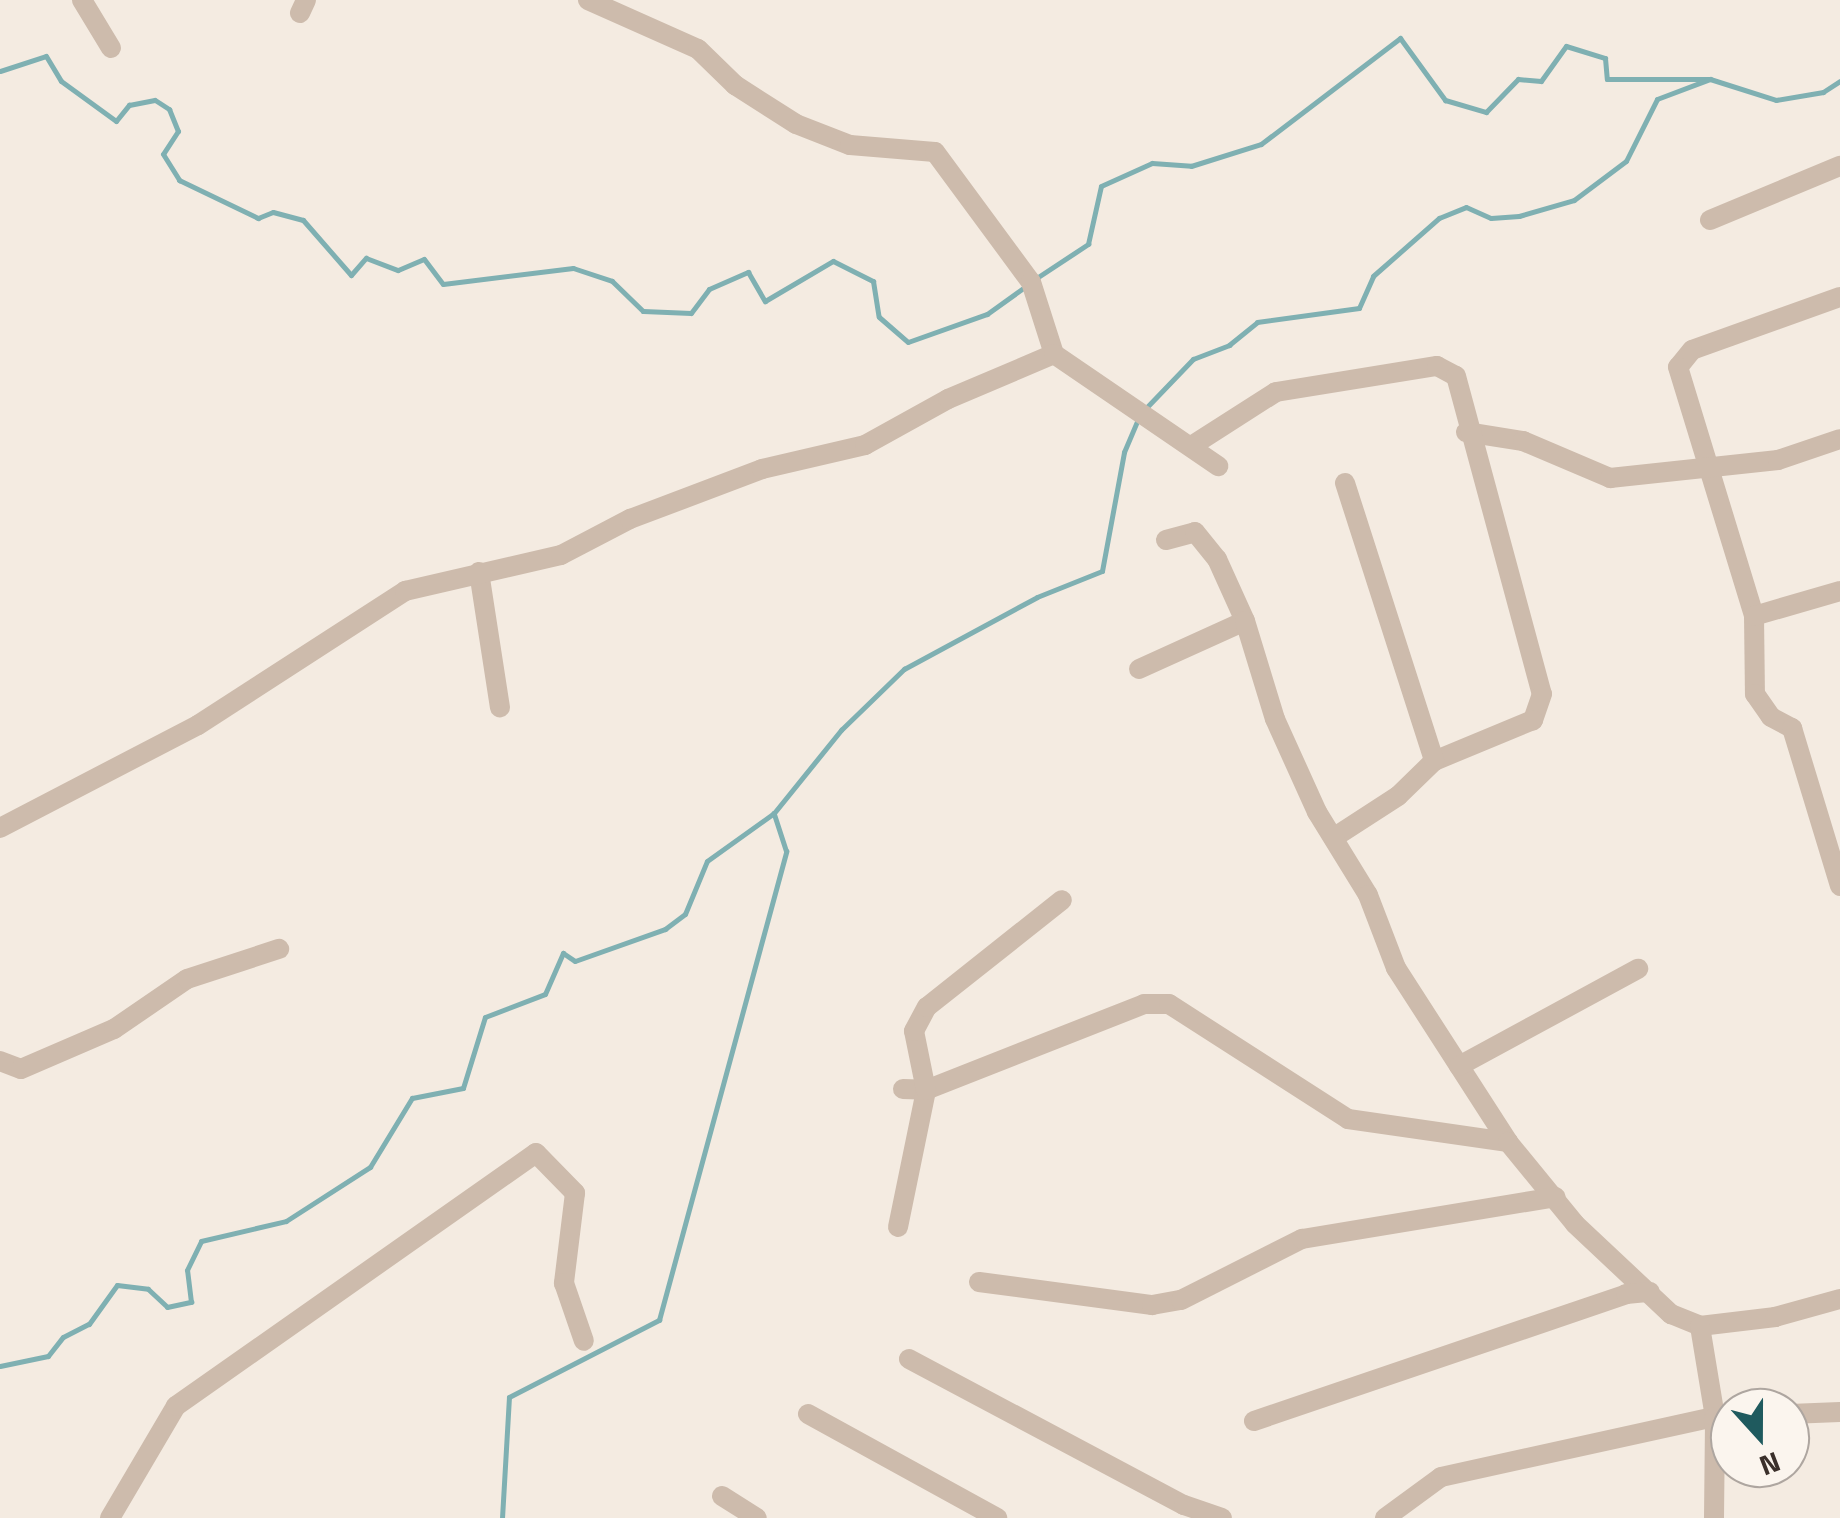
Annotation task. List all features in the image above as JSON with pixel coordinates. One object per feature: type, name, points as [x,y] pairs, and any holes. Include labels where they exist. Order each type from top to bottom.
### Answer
[{"type":"street","points":[[82,0],[110,48]]},
{"type":"street","points":[[588,0],[698,48],[735,85],[796,124],[850,145],[935,152],[1031,282],[1054,354],[1193,445],[1218,466]]},
{"type":"street","points":[[1710,220],[1840,166]]},
{"type":"street","points":[[1840,297],[1692,350],[1678,367],[1754,616],[1754,694],[1771,717],[1792,728],[1840,886]]},
{"type":"street","points":[[0,828],[198,725],[405,591],[561,556],[630,519],[762,469],[865,445],[948,399],[1054,354]]},
{"type":"street","points":[[1193,445],[1276,392],[1438,366],[1456,376],[1466,432],[1502,535],[1542,694],[1533,720],[1434,761],[1398,796],[1333,838]]},
{"type":"street","points":[[1466,432],[1523,441],[1610,478],[1778,460],[1840,439]]},
{"type":"street","points":[[1345,483],[1434,761]]},
{"type":"street","points":[[1166,540],[1195,532],[1217,559],[1246,621],[1275,719],[1333,838],[1368,895],[1396,968],[1508,1142],[1575,1224],[1672,1314],[1700,1326],[1776,1317],[1840,1299]]},
{"type":"street","points":[[479,572],[500,707]]},
{"type":"street","points":[[1754,616],[1840,591]]},
{"type":"street","points":[[1139,668],[1246,621]]},
{"type":"street","points":[[898,1228],[926,1090],[914,1031],[927,1007],[1062,900]]},
{"type":"street","points":[[0,1061],[21,1069],[114,1029],[187,980],[279,949]]},
{"type":"street","points":[[1459,1066],[1638,969]]},
{"type":"street","points":[[903,1089],[926,1090],[1144,1004],[1168,1004],[1336,1114],[1508,1142]]},
{"type":"street","points":[[110,1518],[176,1406],[536,1153],[575,1193],[564,1283],[584,1340]]},
{"type":"street","points":[[979,1282],[1152,1305],[1182,1300],[1302,1239],[1556,1197]]},
{"type":"street","points":[[1254,1421],[1626,1294],[1650,1292]]},
{"type":"street","points":[[1700,1326],[1715,1388]]},
{"type":"street","points":[[909,1359],[1184,1505],[1222,1518]]},
{"type":"street","points":[[1810,1413],[1840,1412]]},
{"type":"street","points":[[808,1414],[997,1518]]},
{"type":"street","points":[[1385,1518],[1441,1476],[1710,1420]]},
{"type":"street","points":[[1714,1518],[1716,1488]]},
{"type":"street","points":[[722,1496],[758,1518]]},
{"type":"waterway","points":[[1035,279],[1088,244],[1101,186],[1152,163],[1191,166],[1261,144],[1400,38],[1445,100],[1486,112],[1518,79],[1541,81],[1566,46],[1605,58],[1607,79],[1710,79],[1776,100],[1823,92],[1840,81]]},
{"type":"waterway","points":[[0,71],[46,56],[61,81],[116,121],[129,105],[155,100],[169,109],[178,131],[163,154],[179,180],[258,218],[273,212],[303,220],[351,275],[366,258],[398,270],[424,259],[443,284],[573,268],[612,281],[643,311],[691,313],[709,289],[748,272],[765,301],[833,261],[873,281],[879,317],[908,342],[987,314],[1026,286]]},
{"type":"waterway","points":[[1144,410],[1193,359],[1229,345],[1257,322],[1359,308],[1373,276],[1439,218],[1466,207],[1491,218],[1519,216],[1574,200],[1626,161],[1657,99],[1710,79]]},
{"type":"waterway","points":[[0,1366],[48,1356],[63,1337],[89,1324],[117,1285],[148,1289],[167,1307],[191,1302],[187,1270],[201,1241],[286,1221],[370,1167],[412,1098],[463,1088],[485,1017],[545,994],[563,953],[575,961],[665,929],[685,914],[707,861],[774,813],[841,730],[904,669],[1037,597],[1102,571],[1124,452],[1138,419]]},
{"type":"waterway","points":[[502,1518],[509,1397],[659,1320],[786,851],[774,813]]}]
